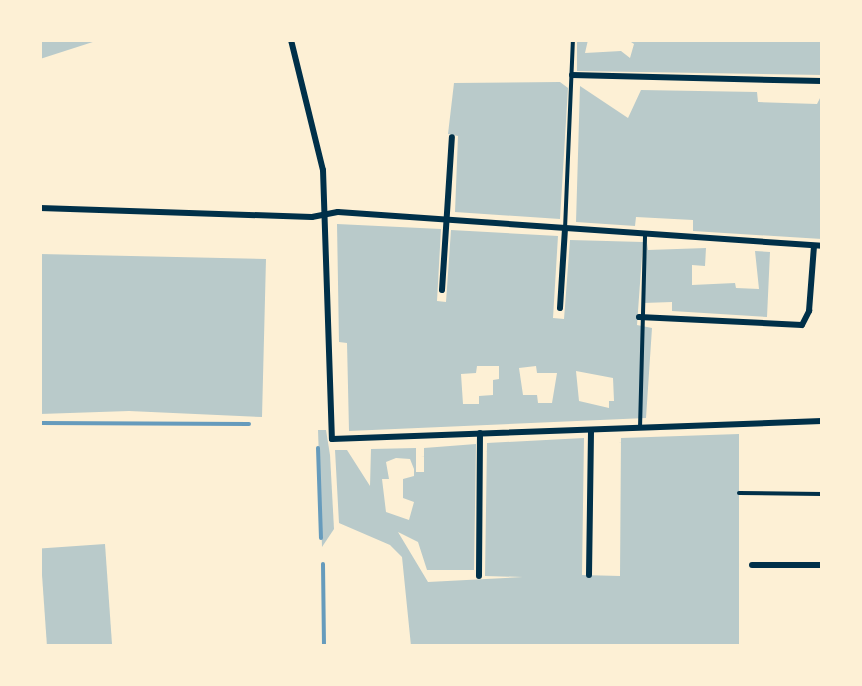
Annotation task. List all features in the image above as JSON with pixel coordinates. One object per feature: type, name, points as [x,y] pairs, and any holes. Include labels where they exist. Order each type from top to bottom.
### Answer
[{"type":"street","points":[[291,40],[319,147],[325,214],[332,439],[822,421]]},
{"type":"street","points":[[560,308],[573,40]]},
{"type":"street","points":[[572,75],[822,81]]},
{"type":"street","points":[[442,290],[452,137]]},
{"type":"street","points":[[40,208],[325,214],[818,246],[809,311],[802,325],[639,317]]},
{"type":"street","points":[[109,211],[109,221]]},
{"type":"street","points":[[640,428],[639,317],[645,235]]},
{"type":"street","points":[[589,575],[591,430]]},
{"type":"street","points":[[479,576],[480,433]]},
{"type":"street","points":[[739,493],[822,494]]},
{"type":"street","points":[[752,565],[822,565]]},
{"type":"shaded area","points":[[40,40],[99,40],[40,59]]},
{"type":"shaded area","points":[[577,40],[588,40],[585,53],[621,51],[630,58],[634,44],[628,40],[822,40],[822,75],[577,71]]},
{"type":"shaded area","points":[[560,82],[568,88],[560,219],[455,212],[458,136],[448,134],[454,83]]},
{"type":"shaded area","points":[[580,86],[628,118],[641,90],[757,92],[758,102],[817,104],[822,94],[822,239],[693,231],[693,220],[636,217],[635,226],[576,222]]},
{"type":"shaded area","points":[[337,224],[441,229],[437,301],[446,302],[451,230],[558,236],[553,318],[564,319],[570,240],[643,242],[637,325],[652,328],[646,418],[349,431],[347,343],[339,342]],"holes":[[[477,366],[499,366],[499,379],[493,380],[493,395],[479,396],[479,404],[463,404],[461,374],[476,373]],[[536,366],[537,373],[557,373],[552,403],[538,403],[537,395],[523,395],[519,368]],[[576,371],[613,378],[614,401],[609,401],[609,408],[579,401]]]},
{"type":"shaded area","points":[[647,243],[648,250],[706,248],[705,266],[692,265],[692,285],[735,283],[736,288],[759,289],[755,251],[770,252],[767,317],[672,311],[672,302],[643,303]]},
{"type":"shaded area","points":[[40,254],[266,259],[262,417],[129,411],[40,414]]},
{"type":"shaded area","points":[[318,430],[326,430],[334,529],[322,547]]},
{"type":"shaded area","points":[[739,434],[739,646],[411,646],[402,557],[390,545],[339,523],[335,450],[347,450],[370,486],[371,449],[416,448],[416,472],[424,472],[424,448],[476,444],[474,570],[427,570],[418,542],[398,532],[428,582],[523,577],[485,576],[487,443],[584,438],[582,575],[620,576],[621,438]],"holes":[[[396,458],[410,459],[414,476],[403,479],[403,498],[414,502],[409,520],[386,512],[382,479],[389,479],[386,462]]]},
{"type":"shaded area","points":[[105,544],[112,646],[47,646],[40,549]]},
{"type":"waterway","points":[[40,423],[249,424]]},
{"type":"waterway","points":[[318,448],[321,538]]},
{"type":"waterway","points":[[323,564],[324,646]]}]
